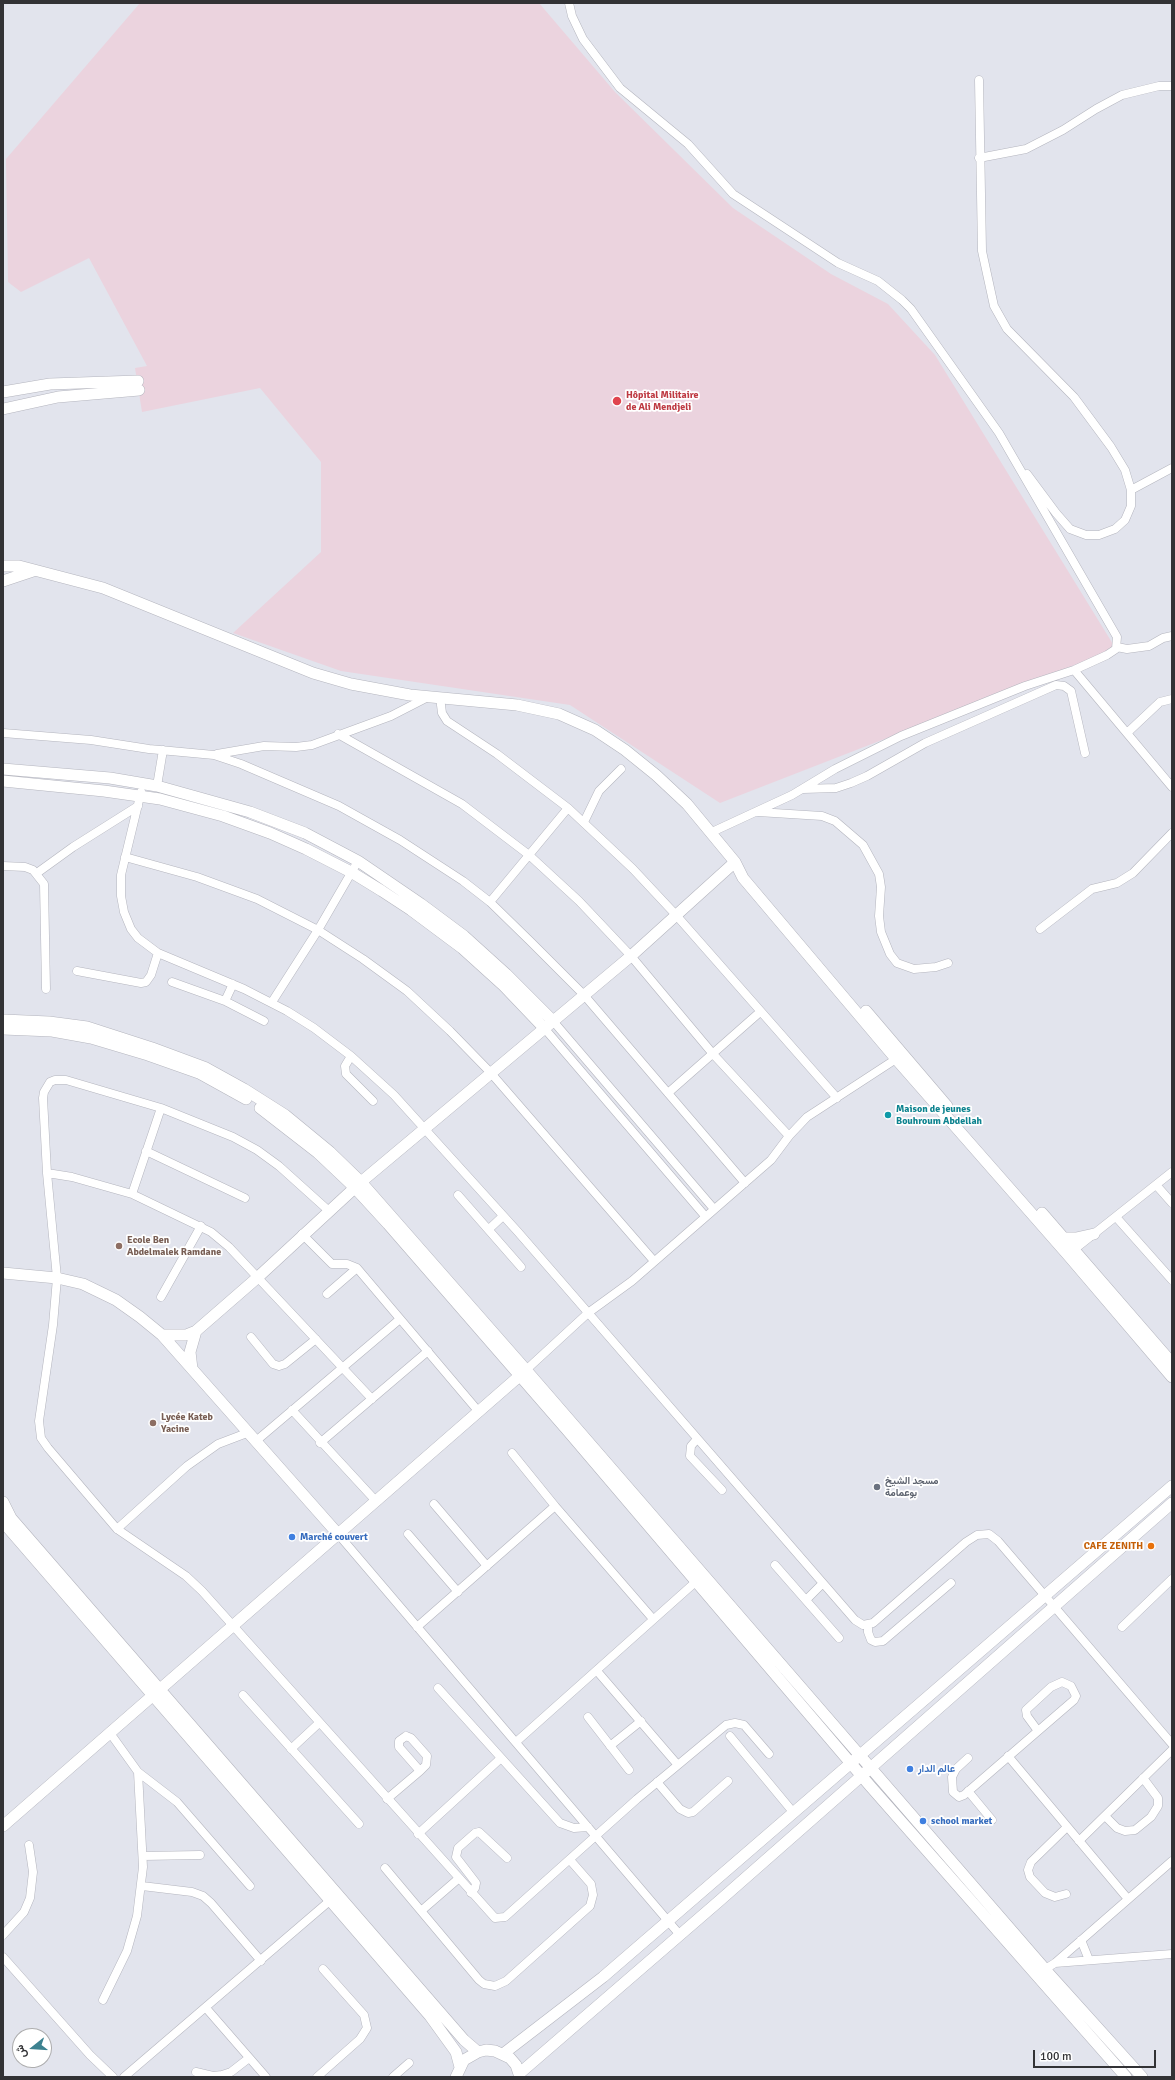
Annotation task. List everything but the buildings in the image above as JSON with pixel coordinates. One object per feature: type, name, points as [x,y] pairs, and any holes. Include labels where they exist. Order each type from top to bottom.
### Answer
[{"type":"main road","points":[[3,392],[50,384],[138,386],[58,397],[3,410]]},
{"type":"main road","points":[[3,566],[19,566],[33,571],[71,578],[103,588],[332,679],[377,690],[531,707],[558,714],[583,724],[625,750],[656,775],[687,804],[712,832],[735,862],[743,878],[896,1059],[1172,1363]]},
{"type":"main road","points":[[3,581],[33,571]]},
{"type":"main road","points":[[3,769],[143,783],[250,812],[305,833],[358,861],[421,904],[464,936],[506,974],[549,1025]]},
{"type":"main road","points":[[3,781],[139,801],[223,816],[270,833],[351,872],[411,910],[462,948],[549,1025]]},
{"type":"main road","points":[[162,1335],[186,1335],[196,1331],[257,1278],[302,1234],[358,1185],[490,1072],[631,956],[735,862]]},
{"type":"main road","points":[[735,862],[750,874],[822,961],[1064,1238],[1071,1252],[1172,1378]]},
{"type":"main road","points":[[3,1020],[49,1022],[87,1027],[152,1048],[206,1068],[244,1089],[285,1116],[330,1152],[855,1758],[871,1768],[1040,1972]]},
{"type":"main road","points":[[3,1029],[52,1031],[91,1038],[148,1055],[199,1073],[242,1096],[265,1111],[358,1185]]},
{"type":"main road","points":[[1064,1238],[1076,1238],[1094,1234]]},
{"type":"main road","points":[[3,1273],[57,1278],[82,1284],[109,1297],[140,1317],[162,1335],[338,1534]]},
{"type":"main road","points":[[193,1370],[190,1352],[196,1331]]},
{"type":"main road","points":[[3,1826],[235,1625],[375,1500],[523,1373]]},
{"type":"main road","points":[[503,2054],[603,1977],[1172,1486]]},
{"type":"main road","points":[[458,2072],[464,2060],[478,2052],[495,2051],[503,2054],[513,2062],[520,2075],[1172,1503]]},
{"type":"main road","points":[[4,1509],[157,1692],[334,1897],[464,2040],[478,2052]]},
{"type":"main road","points":[[4,1524],[157,1692]]},
{"type":"main road","points":[[855,1758],[862,1775],[1040,1972],[1088,2027],[1126,2077]]},
{"type":"main road","points":[[334,1897],[430,2016],[456,2052],[458,2072]]},
{"type":"main road","points":[[603,1977],[616,1991]]},
{"type":"main road","points":[[1088,2027],[1142,2077]]},
{"type":"street","points":[[569,3],[574,22],[583,39],[620,88],[688,144],[733,194],[818,251],[838,263],[878,281],[902,300],[980,406],[1014,458],[1056,513],[1070,529],[1086,536],[1099,535],[1115,529],[1125,520],[1131,506],[1131,490],[1125,470],[1111,447],[1074,397],[1007,329],[997,314],[985,272],[982,251],[979,158],[979,80]]},
{"type":"street","points":[[979,158],[1026,148],[1063,130],[1096,109],[1122,95],[1159,86],[1172,86]]},
{"type":"street","points":[[712,832],[757,812],[802,789],[835,769],[901,736],[1025,686],[1074,670],[1114,651],[1117,647],[1115,633],[1047,518],[1014,458]]},
{"type":"street","points":[[1131,490],[1172,468]]},
{"type":"street","points":[[1117,647],[1127,649],[1149,646],[1163,638],[1172,636]]},
{"type":"street","points":[[1074,670],[1172,787]]},
{"type":"street","points":[[802,789],[836,788],[851,783],[868,776],[925,743],[1056,685],[1064,686],[1071,691],[1085,753]]},
{"type":"street","points":[[214,755],[264,746],[302,747],[390,716],[435,697],[447,721],[497,754],[568,808],[633,869],[676,915],[837,1098]]},
{"type":"street","points":[[1127,733],[1160,702],[1172,699]]},
{"type":"street","points":[[3,733],[91,740],[163,750],[214,755],[241,764],[339,806],[429,859],[490,902],[584,996],[745,1183]]},
{"type":"street","points":[[338,734],[462,804],[529,855],[579,901],[631,956],[713,1054],[789,1136]]},
{"type":"street","points":[[157,786],[163,750]]},
{"type":"street","points":[[584,822],[604,785],[621,769]]},
{"type":"street","points":[[143,783],[121,875],[121,896],[124,912],[131,929],[138,938],[158,953],[272,1002],[314,1028],[351,1056],[394,1095],[503,1216],[588,1313],[623,1358],[697,1439],[822,1584],[859,1624],[868,1626],[878,1620],[966,1542],[982,1534],[994,1537],[1172,1744]]},
{"type":"street","points":[[37,873],[139,801]]},
{"type":"street","points":[[490,902],[568,808]]},
{"type":"street","points":[[757,812],[822,816],[835,821],[864,845],[873,860],[881,887],[879,916],[881,932],[885,944],[893,958],[897,963],[914,969],[936,968],[948,963]]},
{"type":"street","points":[[1040,929],[1088,892],[1117,883],[1133,873],[1172,833]]},
{"type":"street","points":[[125,857],[197,877],[244,894],[318,930],[363,959],[406,991],[450,1031],[490,1072],[654,1261]]},
{"type":"street","points":[[272,1002],[318,930],[358,861]]},
{"type":"street","points":[[3,866],[25,867],[37,873],[45,888],[46,989]]},
{"type":"street","points":[[77,971],[141,983],[146,982],[151,975],[158,953]]},
{"type":"street","points":[[172,982],[225,1001],[264,1021]]},
{"type":"street","points":[[225,1001],[233,984]]},
{"type":"street","points":[[668,1093],[760,1012]]},
{"type":"street","points":[[549,1025],[714,1209]]},
{"type":"street","points":[[549,1025],[704,1216]]},
{"type":"street","points":[[351,1056],[345,1066],[346,1074],[373,1101]]},
{"type":"street","points":[[523,1373],[588,1313],[632,1281],[704,1216],[771,1160],[789,1136],[812,1112],[837,1098],[896,1059]]},
{"type":"street","points":[[329,1211],[279,1166],[256,1150],[233,1137],[161,1108],[66,1080],[55,1080],[50,1082],[44,1092],[43,1098],[47,1173],[57,1278],[39,1420],[40,1432],[48,1448],[117,1529],[186,1576],[235,1625],[319,1723],[491,1916],[502,1918],[570,1860],[656,1782],[722,1727],[730,1723],[744,1725],[770,1754]]},
{"type":"street","points":[[132,1194],[161,1108]]},
{"type":"street","points":[[146,1150],[245,1198]]},
{"type":"street","points":[[1071,1252],[1157,1186],[1172,1172]]},
{"type":"street","points":[[47,1173],[72,1176],[132,1194],[201,1226],[228,1247],[372,1399]]},
{"type":"street","points":[[1157,1186],[1172,1203]]},
{"type":"street","points":[[458,1195],[521,1267]]},
{"type":"street","points":[[488,1229],[503,1216]]},
{"type":"street","points":[[1116,1217],[1172,1280]]},
{"type":"street","points":[[161,1297],[201,1226]]},
{"type":"street","points":[[302,1234],[332,1264],[351,1265],[357,1268],[479,1412]]},
{"type":"street","points":[[327,1294],[357,1268]]},
{"type":"street","points":[[256,1441],[400,1319]]},
{"type":"street","points":[[251,1337],[273,1364],[279,1366],[285,1364],[316,1339]]},
{"type":"street","points":[[320,1443],[428,1351]]},
{"type":"street","points":[[292,1410],[320,1443],[375,1500]]},
{"type":"street","points":[[117,1529],[187,1466],[218,1444],[247,1432]]},
{"type":"street","points":[[697,1439],[691,1446],[690,1456],[722,1490]]},
{"type":"street","points":[[512,1453],[555,1506],[653,1619]]},
{"type":"street","points":[[434,1504],[487,1566]]},
{"type":"street","points":[[417,1627],[555,1506]]},
{"type":"street","points":[[338,1534],[680,1935]]},
{"type":"street","points":[[408,1534],[458,1592]]},
{"type":"street","points":[[775,1565],[839,1638]]},
{"type":"street","points":[[516,1742],[699,1578]]},
{"type":"street","points":[[1122,1627],[1171,1582]]},
{"type":"street","points":[[868,1626],[868,1632],[871,1640],[875,1642],[882,1641],[951,1583]]},
{"type":"street","points":[[806,1600],[822,1584]]},
{"type":"street","points":[[597,1671],[677,1764]]},
{"type":"street","points":[[968,1758],[954,1771],[951,1784],[953,1792],[957,1796],[962,1797],[1074,1700],[1076,1696],[1074,1691],[1066,1683],[1056,1683],[1028,1707],[1027,1716],[1038,1731]]},
{"type":"street","points":[[438,1688],[500,1759],[560,1823],[574,1828],[588,1827]]},
{"type":"street","points":[[243,1695],[359,1824]]},
{"type":"street","points":[[588,1717],[629,1770]]},
{"type":"street","points":[[610,1746],[641,1721]]},
{"type":"street","points":[[291,1749],[319,1723]]},
{"type":"street","points":[[110,1733],[138,1772],[177,1802],[250,1886]]},
{"type":"street","points":[[730,1736],[793,1812]]},
{"type":"street","points":[[1079,1841],[1172,1750]]},
{"type":"street","points":[[1008,1756],[1128,1899]]},
{"type":"street","points":[[418,1834],[500,1759]]},
{"type":"street","points":[[387,1799],[420,1771]]},
{"type":"street","points":[[103,2000],[127,1951],[137,1916],[142,1886],[138,1772]]},
{"type":"street","points":[[1105,1816],[1117,1828],[1125,1831],[1135,1830],[1151,1817],[1156,1810],[1158,1798],[1143,1778]]},
{"type":"street","points":[[656,1782],[680,1809],[688,1813],[693,1812],[728,1781]]},
{"type":"street","points":[[968,1792],[992,1820]]},
{"type":"street","points":[[1066,1894],[1055,1897],[1045,1893],[1030,1877],[1028,1870],[1031,1862],[1067,1827]]},
{"type":"street","points":[[471,1893],[475,1888],[476,1883],[456,1857],[458,1848],[475,1833],[479,1832],[508,1858]]},
{"type":"street","points":[[3,1936],[24,1912],[30,1898],[33,1872],[29,1845]]},
{"type":"street","points":[[142,1856],[200,1855]]},
{"type":"street","points":[[385,1868],[479,1980],[489,1986],[501,1984],[590,1906],[593,1895],[590,1884],[570,1860]]},
{"type":"street","points":[[1040,1972],[1055,1963],[1172,1861]]},
{"type":"street","points":[[421,1911],[458,1878]]},
{"type":"street","points":[[142,1886],[192,1892],[203,1896],[211,1903],[261,1961]]},
{"type":"street","points":[[124,2077],[334,1897]]},
{"type":"street","points":[[1081,1940],[1089,1960]]},
{"type":"street","points":[[1055,1963],[1172,1954]]},
{"type":"street","points":[[3,1957],[90,2055],[113,2077]]},
{"type":"street","points":[[317,2077],[363,2036],[367,2024],[364,2015],[323,1969]]},
{"type":"street","points":[[206,2008],[266,2077]]},
{"type":"street","points":[[196,2072],[213,2076],[222,2075],[231,2072],[249,2058]]},
{"type":"street","points":[[393,2077],[409,2063]]},
{"type":"shaded area","name":"Hôpital Militaire de Ali Mendjeli","points":[[140,3],[539,3],[615,92],[733,208],[831,274],[888,304],[935,355],[1116,649],[720,803],[570,705],[341,671],[233,633],[321,552],[321,462],[260,388],[142,412],[135,368],[147,366],[89,258],[21,292],[8,282],[6,159]]},
{"type":"place","name":"Hôpital Militaire de Ali Mendjeli","points":[[617,401]]},
{"type":"place","name":"Maison de jeunes Bouhroum Abdellah","points":[[888,1115]]},
{"type":"place","name":"Ecole Ben Abdelmalek Ramdane","points":[[119,1246]]},
{"type":"place","name":"Lycée Kateb Yacine","points":[[153,1423]]},
{"type":"place","name":"مسجد الشيخ بوعمامة","points":[[877,1487]]},
{"type":"place","name":"Marché couvert","points":[[292,1537]]},
{"type":"place","name":"CAFE ZENITH","points":[[1151,1546]]},
{"type":"place","name":"عالم الدار","points":[[910,1769]]},
{"type":"place","name":"school market","points":[[923,1821]]}]
